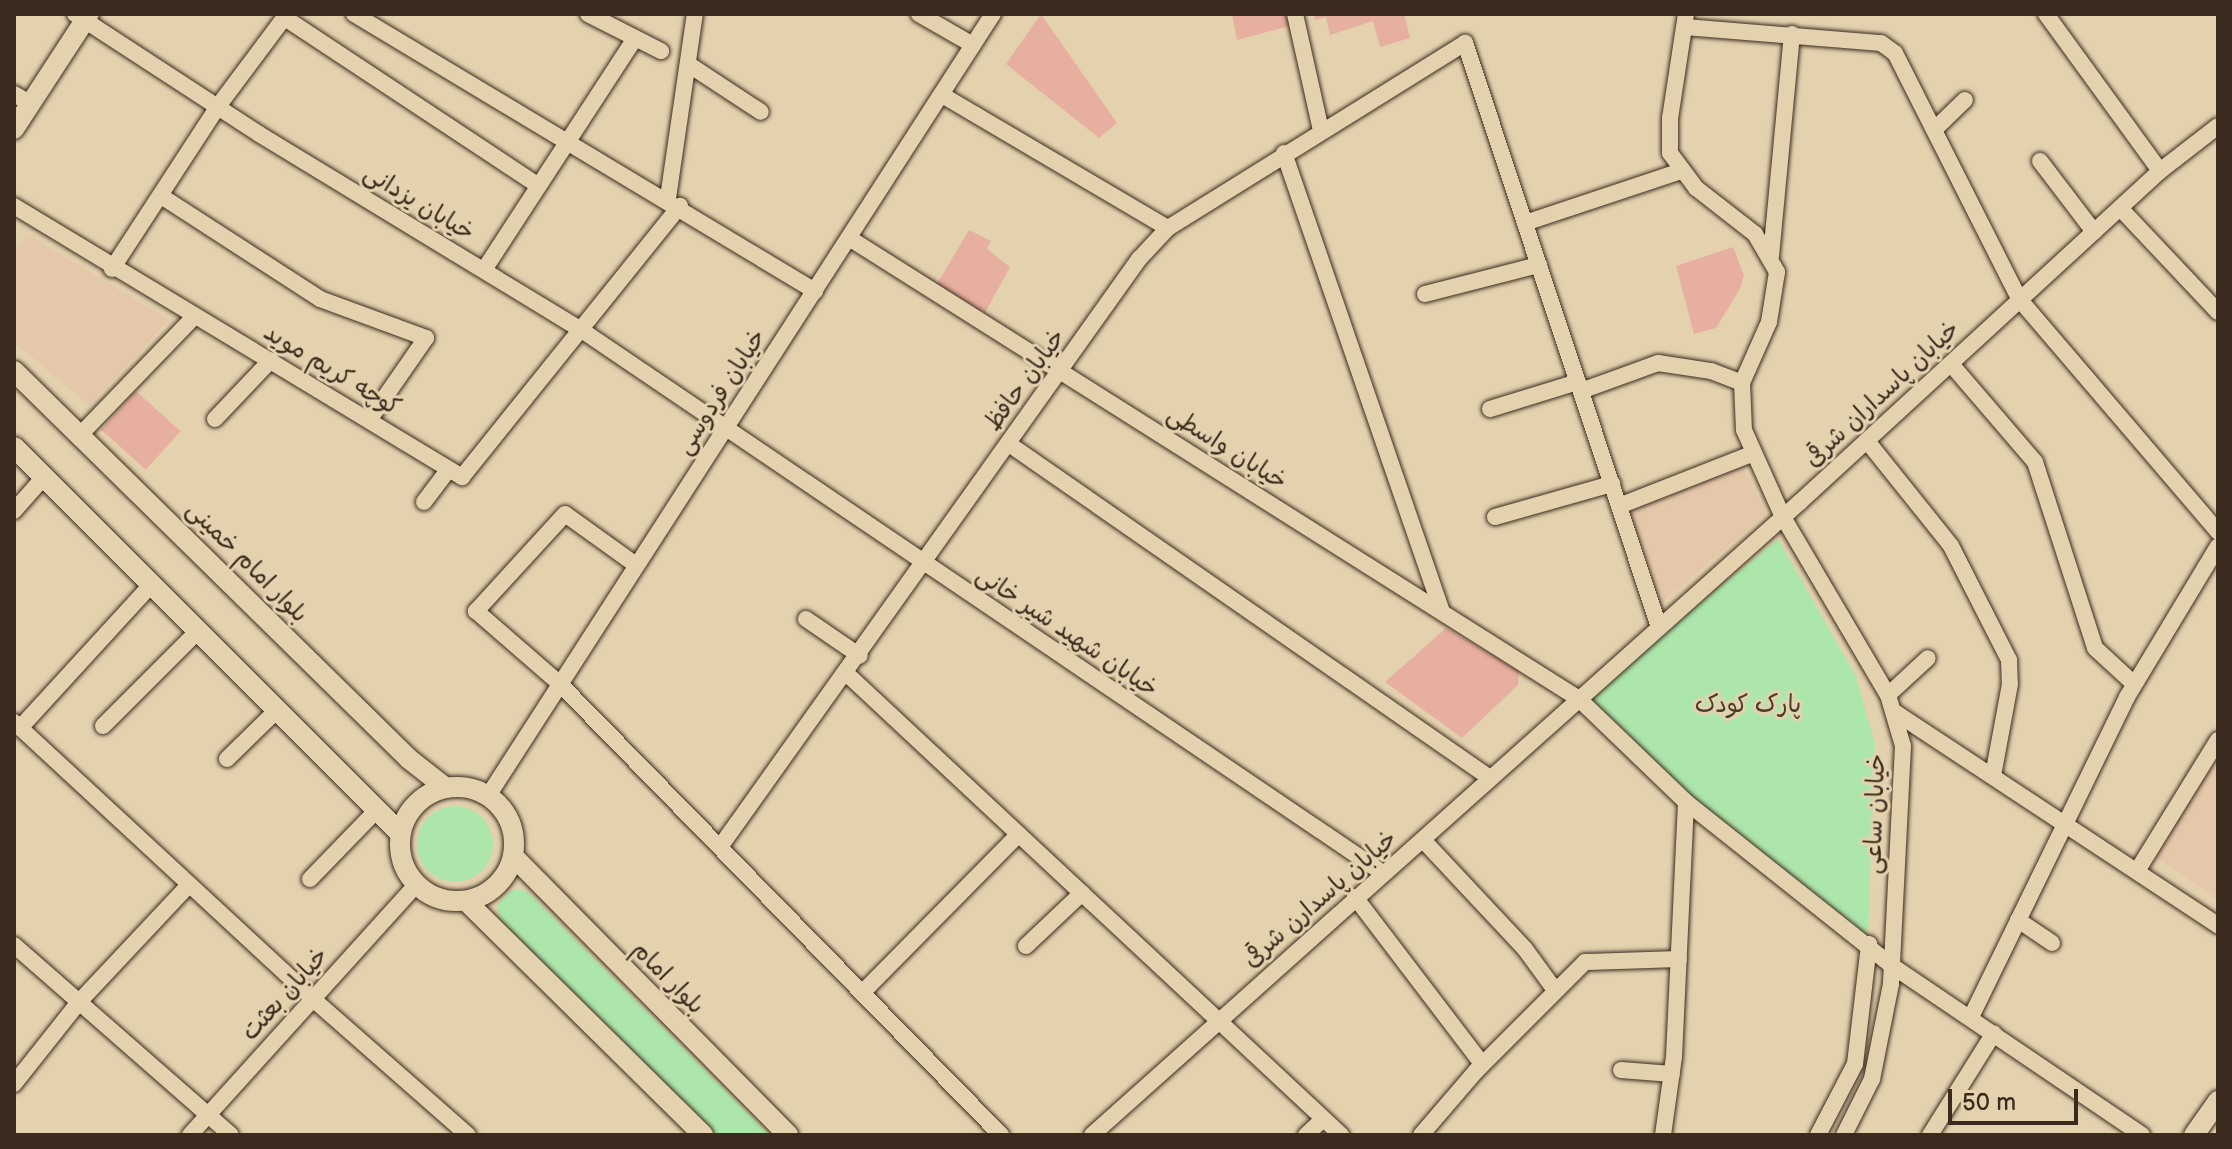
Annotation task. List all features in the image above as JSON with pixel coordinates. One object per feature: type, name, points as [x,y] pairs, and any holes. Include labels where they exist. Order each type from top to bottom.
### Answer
[{"type":"main road","points":[[14,129],[22,99],[83,16]]},
{"type":"main road","name":"بلوار امام خمینی","points":[[14,371],[409,759],[446,788]]},
{"type":"main road","points":[[14,447],[400,833]]},
{"type":"main road","points":[[463,787],[488,796],[511,825],[513,856],[496,886],[466,901],[448,902],[416,885],[402,861],[400,833],[416,804],[446,788],[463,787]]},
{"type":"main road","name":"بلوار امام","points":[[513,856],[788,1135]]},
{"type":"main road","points":[[466,901],[703,1135]]},
{"type":"main road","points":[[2194,1135],[2218,1101]]},
{"type":"street","points":[[354,14],[674,202],[815,291]]},
{"type":"street","points":[[424,502],[449,469],[462,477],[580,329],[674,202],[695,14]]},
{"type":"street","points":[[919,14],[973,45]]},
{"type":"street","name":"خیابان فردوسی","points":[[488,796],[993,14]]},
{"type":"street","points":[[1295,14],[1321,130]]},
{"type":"street","points":[[2046,14],[2160,171]]},
{"type":"street","points":[[592,15],[634,40],[661,51]]},
{"type":"street","name":"خیابان یزدانی","points":[[83,16],[219,105],[580,329],[727,427]]},
{"type":"street","points":[[112,269],[219,105],[286,16],[537,185]]},
{"type":"street","points":[[1771,256],[1755,234],[1681,171],[1670,153],[1670,118],[1686,20],[1881,43],[1895,53],[2020,300],[2218,532]]},
{"type":"street","points":[[1490,409],[1658,363],[1700,369],[1742,383],[1777,292],[1771,256],[1792,34]]},
{"type":"street","points":[[484,270],[634,40]]},
{"type":"street","name":"خیابان حافظ","points":[[720,847],[860,656],[1139,259],[1168,228],[1465,43],[1525,223]]},
{"type":"street","points":[[688,64],[761,112]]},
{"type":"street","points":[[942,95],[1168,228]]},
{"type":"street","points":[[1934,130],[1965,100]]},
{"type":"street","name":"خیابان پاسداران شرقی","points":[[1579,699],[1867,441],[2160,171],[2218,126]]},
{"type":"street","points":[[1284,153],[1442,612]]},
{"type":"street","points":[[2040,161],[2094,232]]},
{"type":"street","points":[[1659,627],[1525,223],[1681,171]]},
{"type":"street","points":[[161,196],[320,299],[426,338],[369,420]]},
{"type":"street","name":"کوچه کریم موید","points":[[14,206],[112,269],[271,360],[449,469]]},
{"type":"street","points":[[2120,208],[2218,312]]},
{"type":"street","name":"خیابان واسطی","points":[[849,238],[1579,699],[1686,802],[1869,944],[1891,965],[2142,1135]]},
{"type":"street","points":[[1425,294],[1539,265]]},
{"type":"street","points":[[80,435],[194,317]]},
{"type":"street","points":[[215,419],[271,360]]},
{"type":"street","points":[[1951,364],[2035,462],[2095,648],[2134,684]]},
{"type":"street","name":"خیابان ساعی","points":[[1742,383],[1741,408],[1752,454],[1783,517],[1896,713],[1904,789],[1891,965],[1872,1079],[1844,1135]]},
{"type":"street","name":"خیابان شهید شیر خانی","points":[[727,427],[923,565],[1383,873]]},
{"type":"street","points":[[1867,441],[1951,546],[2009,660],[2010,684],[1993,776]]},
{"type":"street","points":[[1009,444],[1490,778]]},
{"type":"street","points":[[1619,506],[1752,454]]},
{"type":"street","points":[[14,511],[44,477]]},
{"type":"street","points":[[1495,517],[1612,484]]},
{"type":"street","points":[[636,565],[565,514],[476,611],[560,684],[1001,1135]]},
{"type":"street","points":[[1971,1017],[2134,684],[2218,546]]},
{"type":"street","points":[[151,585],[17,725],[456,1131]]},
{"type":"street","points":[[806,619],[860,656]]},
{"type":"street","points":[[103,726],[198,631]]},
{"type":"street","points":[[1888,695],[1928,658]]},
{"type":"street","points":[[847,674],[1341,1135]]},
{"type":"street","name":"خیابان پاسدارن شرقی","points":[[1092,1135],[1579,699]]},
{"type":"street","points":[[227,759],[276,711]]},
{"type":"street","points":[[1896,713],[2218,925]]},
{"type":"street","points":[[2137,871],[2218,740]]},
{"type":"street","points":[[1663,1135],[1672,1074],[1686,802]]},
{"type":"street","points":[[310,879],[376,811]]},
{"type":"street","points":[[862,993],[1019,834]]},
{"type":"street","points":[[1423,840],[1525,949],[1555,990]]},
{"type":"street","points":[[14,1084],[79,1002],[189,885]]},
{"type":"street","name":"خیابان بعثت","points":[[190,1135],[416,885]]},
{"type":"street","points":[[1026,946],[1082,893]]},
{"type":"street","points":[[1355,897],[1482,1064]]},
{"type":"street","points":[[2018,920],[2052,943]]},
{"type":"street","points":[[1818,1135],[1855,1064],[1869,944]]},
{"type":"street","points":[[14,945],[231,1135]]},
{"type":"street","points":[[1421,1135],[1482,1064],[1585,962],[1679,959]]},
{"type":"street","points":[[1930,1135],[1994,1033]]},
{"type":"street","points":[[1621,1070],[1672,1074]]},
{"type":"street","points":[[1306,1135],[1323,1119]]},
{"type":"shaded area","points":[[27,234],[169,320],[89,405],[14,342],[14,251]]},
{"type":"shaded area","points":[[1742,466],[1766,513],[1663,602],[1630,509]]},
{"type":"shaded area","points":[[2218,743],[2218,900],[2149,852]]},
{"type":"green space","name":"پارک کودک","points":[[1778,539],[1856,676],[1875,744],[1868,936],[1688,798],[1584,698]]},
{"type":"green space","points":[[455,806],[469,809],[482,817],[490,830],[493,844],[490,858],[482,871],[469,879],[455,882],[441,879],[428,871],[420,858],[417,844],[420,830],[428,817],[441,809]]},
{"type":"green space","points":[[512,889],[527,891],[770,1135],[713,1135],[501,921],[497,906]]},
{"type":"building","points":[[1041,14],[1117,123],[1099,138],[1006,64]]},
{"type":"building","points":[[1232,14],[1287,14],[1290,26],[1237,40]]},
{"type":"building","points":[[1314,14],[1404,14],[1410,38],[1380,47],[1373,21],[1330,35],[1326,17],[1315,20]]},
{"type":"building","points":[[969,230],[991,241],[987,249],[1010,267],[985,313],[937,284]]},
{"type":"building","points":[[1733,247],[1744,275],[1740,289],[1716,328],[1694,334],[1676,266]]},
{"type":"building","points":[[136,391],[181,431],[146,470],[101,430]]},
{"type":"building","points":[[1446,628],[1519,671],[1518,685],[1462,738],[1385,682]]}]
